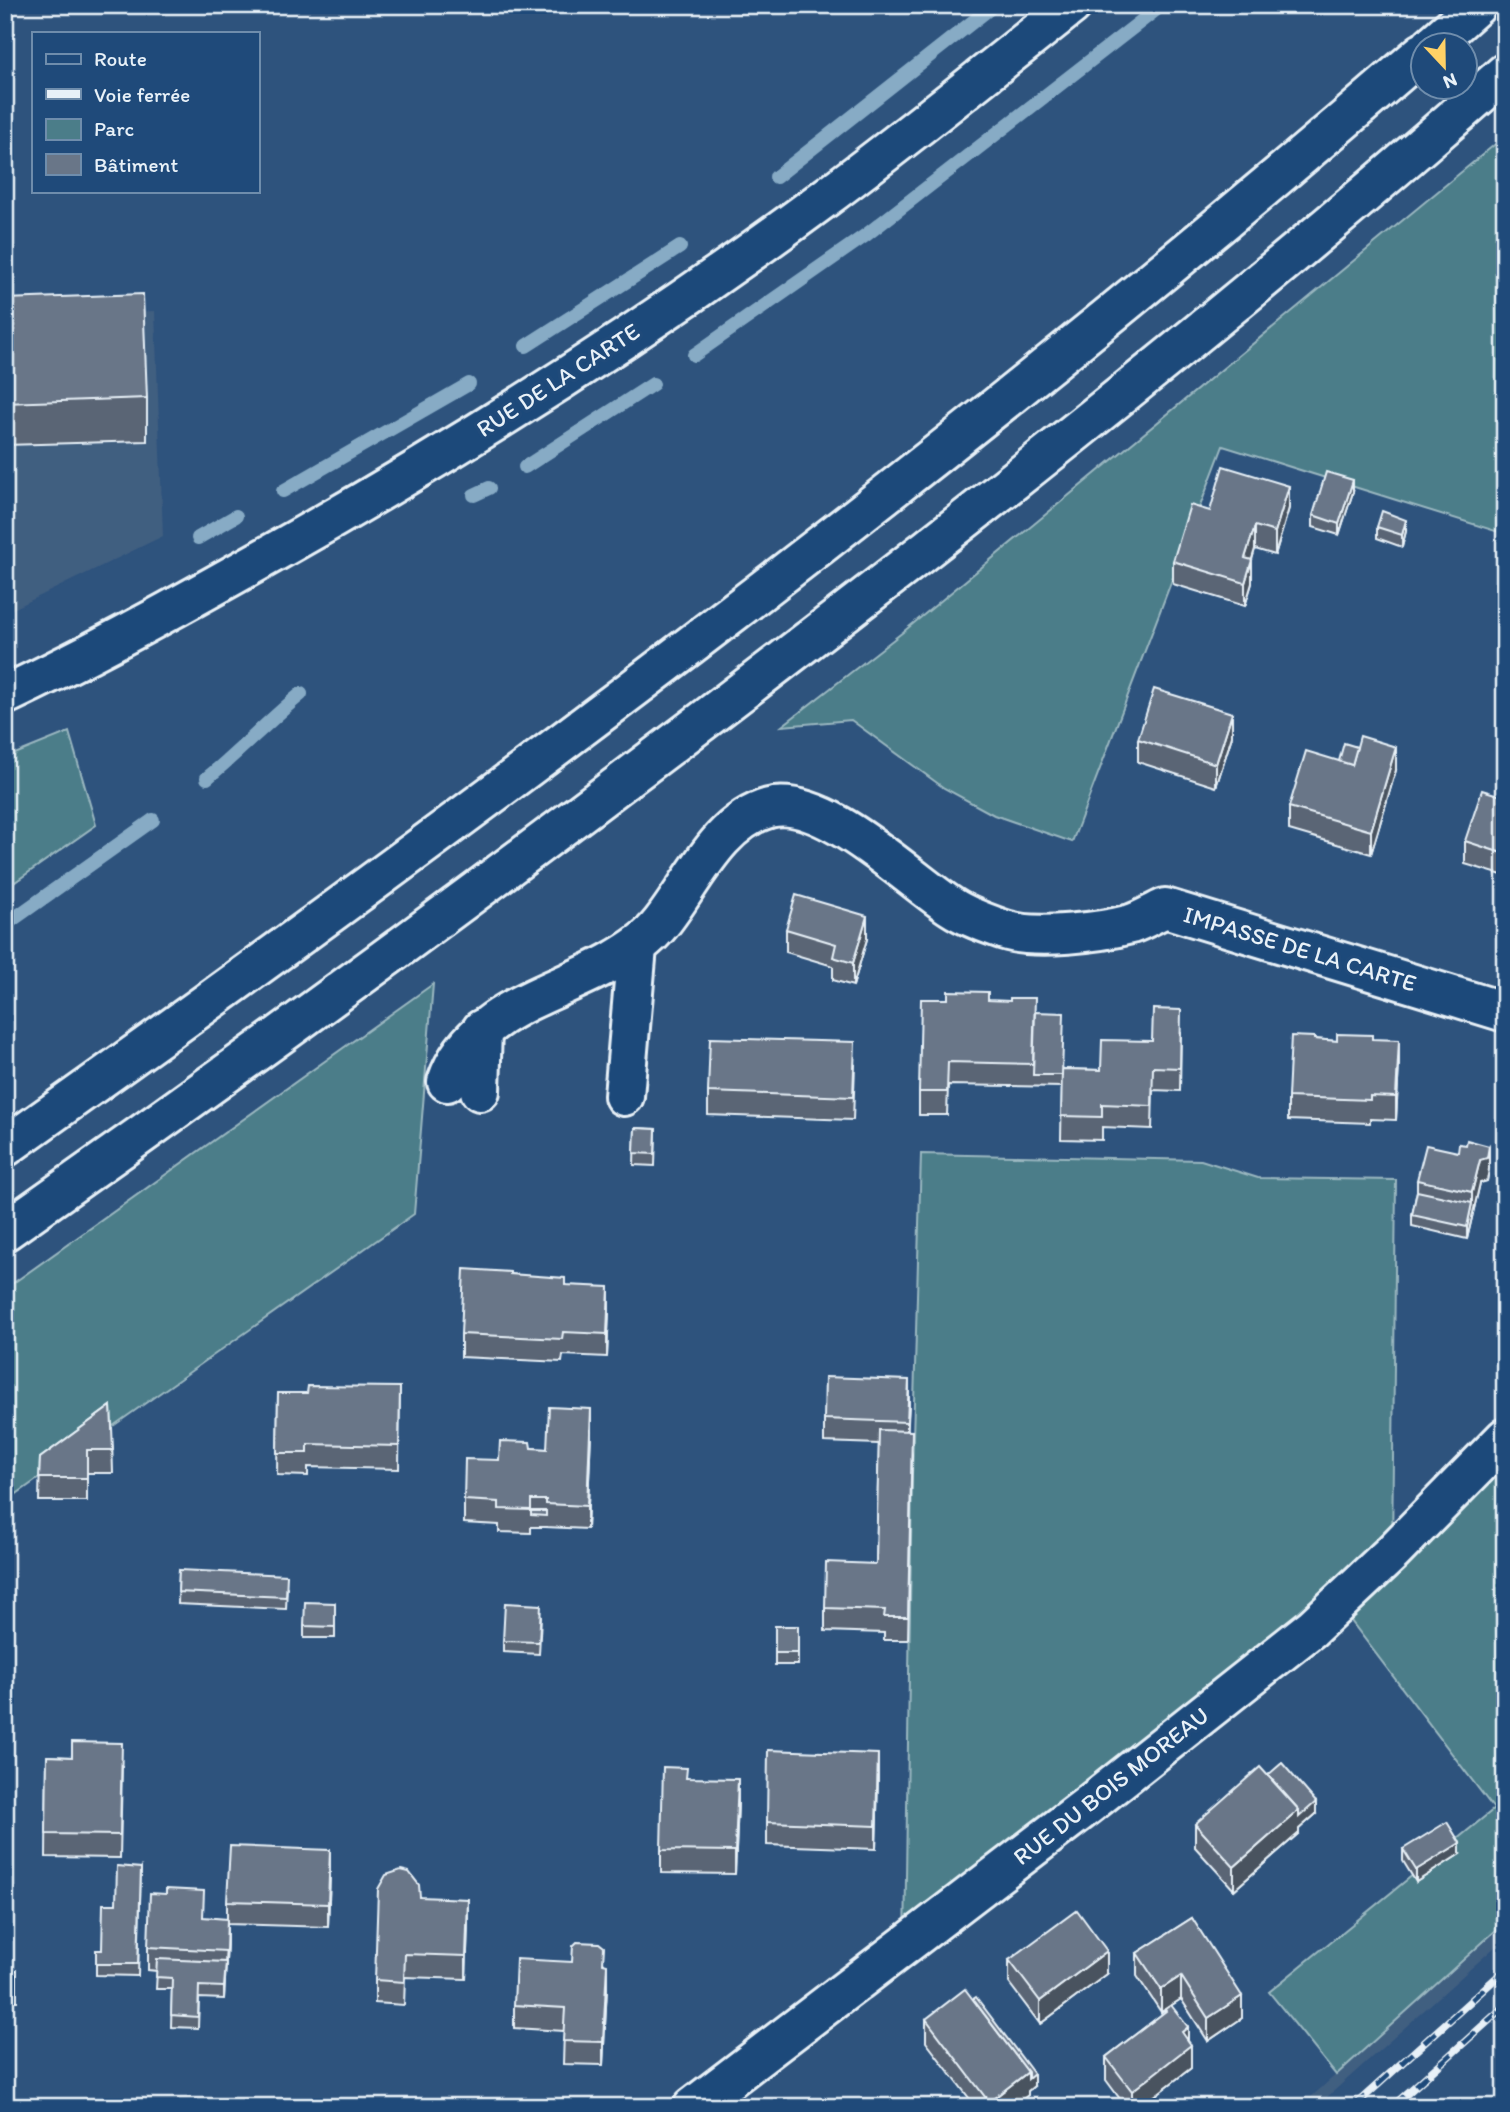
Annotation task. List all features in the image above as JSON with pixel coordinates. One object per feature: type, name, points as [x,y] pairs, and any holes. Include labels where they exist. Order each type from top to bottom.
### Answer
[{"type":"main road","name":"RUE DE LA CARTE","points":[[5,695],[169,611],[321,526],[466,440],[695,290],[825,198],[1072,5]]},
{"type":"main road","points":[[1447,32],[1477,5]]},
{"type":"main road","points":[[5,1147],[588,723],[865,510],[1162,275],[1408,66]]},
{"type":"main road","points":[[5,1231],[492,881],[919,556],[1206,328],[1505,73]]},
{"type":"main road","name":"IMPASSE DE LA CARTE","points":[[463,1086],[458,1055],[482,1029],[518,1006],[601,968],[637,947],[661,924],[731,829],[752,815],[772,808],[789,807],[809,812],[852,833],[953,908],[1008,931],[1063,936],[1132,923],[1165,908],[1505,1012]]},
{"type":"main road","points":[[624,1096],[637,947]]},
{"type":"main road","name":"RUE DU BOIS MOREAU","points":[[693,2107],[1087,1807],[1312,1628],[1392,1553],[1505,1438]]},
{"type":"shaded area","points":[[155,311],[163,536],[5,613],[5,317]]},
{"type":"shaded area","points":[[1505,1922],[1505,1938],[1316,2107],[1300,2107]]},
{"type":"green space","points":[[1505,136],[1505,534],[1223,446],[1072,842],[994,815],[944,788],[851,720],[782,726],[903,632]]},
{"type":"green space","points":[[69,732],[96,825],[5,889],[5,758]]},
{"type":"green space","points":[[433,984],[414,1214],[5,1502],[5,1289]]},
{"type":"green space","points":[[921,1154],[1201,1160],[1258,1178],[1396,1180],[1392,1552],[1505,1438],[1505,1922],[1336,2075],[1269,1992],[1494,1809],[1338,1604],[905,1944],[912,1474]]},
{"type":"building","points":[[143,294],[147,398],[5,403],[5,299]]},
{"type":"building","points":[[1223,466],[1289,486],[1275,532],[1255,526],[1245,558],[1252,560],[1245,583],[1173,561],[1190,505],[1210,511]]},
{"type":"building","points":[[1326,472],[1353,480],[1339,524],[1313,515]]},
{"type":"building","points":[[1382,511],[1406,520],[1402,535],[1377,527]]},
{"type":"building","points":[[1154,689],[1232,713],[1216,764],[1138,739]]},
{"type":"building","points":[[1360,736],[1396,747],[1371,831],[1289,807],[1306,751],[1352,765]]},
{"type":"building","points":[[1344,743],[1357,747],[1352,765],[1339,761]]},
{"type":"building","points":[[1482,790],[1505,797],[1505,854],[1465,841]]},
{"type":"building","points":[[796,895],[867,916],[853,963],[833,957],[836,944],[786,929]]},
{"type":"building","points":[[948,991],[988,992],[988,1000],[1035,998],[1033,1064],[948,1062],[947,1092],[919,1092],[921,999],[948,999]]},
{"type":"building","points":[[1153,1009],[1181,1010],[1180,1068],[1153,1067],[1152,1106],[1102,1104],[1102,1117],[1061,1116],[1062,1069],[1101,1070],[1102,1040],[1152,1041]]},
{"type":"building","points":[[1035,1012],[1064,1013],[1062,1075],[1033,1075]]},
{"type":"building","points":[[1337,1034],[1372,1035],[1372,1039],[1399,1040],[1396,1097],[1370,1096],[1370,1100],[1288,1097],[1291,1036],[1337,1041]]},
{"type":"building","points":[[710,1038],[855,1042],[853,1097],[708,1092]]},
{"type":"building","points":[[635,1128],[656,1129],[655,1154],[634,1153]]},
{"type":"building","points":[[1467,1140],[1489,1146],[1487,1158],[1480,1160],[1472,1192],[1417,1180],[1426,1145],[1458,1152],[1459,1144],[1466,1145]]},
{"type":"building","points":[[1417,1191],[1472,1203],[1467,1227],[1412,1215]]},
{"type":"building","points":[[464,1269],[565,1278],[565,1285],[609,1287],[607,1334],[563,1332],[562,1339],[461,1334]]},
{"type":"building","points":[[825,1377],[909,1380],[907,1422],[824,1419]]},
{"type":"building","points":[[308,1386],[400,1387],[399,1446],[308,1444],[308,1453],[277,1453],[278,1393],[307,1393]]},
{"type":"building","points":[[111,1406],[113,1450],[87,1450],[87,1478],[39,1478],[40,1458]]},
{"type":"building","points":[[549,1407],[591,1409],[587,1506],[546,1504],[546,1500],[531,1500],[531,1510],[499,1509],[499,1502],[464,1500],[465,1459],[499,1460],[500,1441],[530,1442],[531,1448],[547,1449]]},
{"type":"building","points":[[879,1430],[912,1431],[908,1617],[884,1617],[885,1610],[825,1608],[826,1562],[876,1564]]},
{"type":"building","points":[[531,1511],[546,1511],[546,1516],[531,1515]]},
{"type":"building","points":[[179,1570],[287,1575],[286,1597],[178,1592]]},
{"type":"building","points":[[305,1602],[335,1603],[335,1627],[304,1626]]},
{"type":"building","points":[[505,1603],[541,1605],[539,1642],[503,1641]]},
{"type":"building","points":[[775,1626],[798,1626],[798,1653],[775,1653]]},
{"type":"building","points":[[72,1742],[122,1743],[120,1835],[46,1834],[47,1756],[72,1757]]},
{"type":"building","points":[[768,1750],[878,1754],[876,1826],[767,1822]]},
{"type":"building","points":[[1282,1763],[1316,1802],[1299,1817],[1299,1810],[1268,1775]]},
{"type":"building","points":[[663,1767],[687,1768],[686,1778],[738,1779],[735,1851],[661,1850]]},
{"type":"building","points":[[1260,1767],[1299,1810],[1234,1867],[1195,1824]]},
{"type":"building","points":[[1447,1822],[1460,1843],[1416,1870],[1403,1849]]},
{"type":"building","points":[[230,1846],[330,1850],[328,1904],[227,1901]]},
{"type":"building","points":[[117,1866],[141,1868],[138,1964],[96,1964],[96,1950],[102,1950],[103,1904],[116,1904]]},
{"type":"building","points":[[401,1870],[409,1872],[419,1885],[420,1897],[468,1899],[466,1956],[405,1954],[404,1982],[375,1980],[378,1889],[386,1875]]},
{"type":"building","points":[[166,1889],[204,1891],[203,1917],[227,1919],[226,1951],[148,1947],[150,1893],[166,1894]]},
{"type":"building","points":[[1077,1910],[1107,1951],[1040,2001],[1009,1960]]},
{"type":"building","points":[[1192,1918],[1242,1996],[1208,2018],[1181,1976],[1161,1989],[1137,1953]]},
{"type":"building","points":[[577,1942],[599,1943],[604,1947],[603,1963],[607,1964],[603,2042],[563,2041],[565,2008],[514,2005],[516,1959],[572,1962],[573,1946]]},
{"type":"building","points":[[157,1959],[226,1962],[224,1987],[199,1986],[198,2017],[171,2015],[172,1978],[156,1977]]},
{"type":"building","points":[[5,1970],[17,1970],[17,1989],[5,1989]]},
{"type":"building","points":[[965,1989],[1028,2072],[989,2102],[926,2019]]},
{"type":"building","points":[[976,1997],[1034,2074],[1028,2079],[1028,2072],[973,1999]]},
{"type":"building","points":[[1171,2005],[1188,2027],[1182,2032],[1191,2045],[1132,2091],[1106,2057]]},
{"type":"waterway","points":[[776,177],[994,5]]},
{"type":"waterway","points":[[694,355],[866,235],[1162,5]]},
{"type":"waterway","points":[[526,346],[680,247]]},
{"type":"waterway","points":[[283,491],[469,384]]},
{"type":"waterway","points":[[525,467],[653,384]]},
{"type":"waterway","points":[[474,495],[489,488]]},
{"type":"waterway","points":[[198,538],[236,516]]},
{"type":"waterway","points":[[207,778],[301,694]]},
{"type":"waterway","points":[[5,925],[153,820]]},
{"type":"railway","points":[[1353,2107],[1505,1970]]},
{"type":"railway","points":[[1392,2107],[1505,2006]]}]
